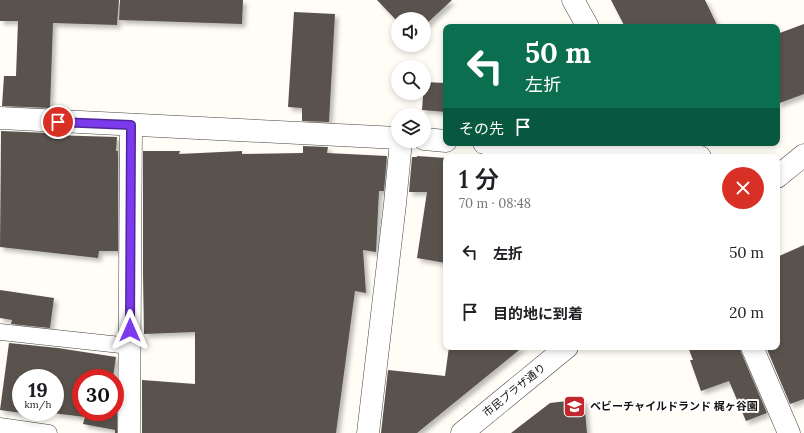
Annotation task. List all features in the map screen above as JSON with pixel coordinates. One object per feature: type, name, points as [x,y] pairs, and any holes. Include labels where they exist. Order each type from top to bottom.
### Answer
[{"type":"street","points":[[573,0],[586,24]]},
{"type":"street","points":[[0,118],[391,138]]},
{"type":"street","points":[[129,433],[131,125]]},
{"type":"street","points":[[431,140],[443,141]]},
{"type":"street","points":[[550,146],[660,151],[680,154]]},
{"type":"street","points":[[368,433],[400,148]]},
{"type":"street","points":[[780,171],[804,155]]},
{"type":"street","name":"市民プラザ通り","points":[[462,433],[563,350]]},
{"type":"street","points":[[753,350],[789,433]]},
{"type":"lane","points":[[0,332],[130,346]]},
{"type":"lane","points":[[0,426],[49,433]]},
{"type":"building","points":[[0,0],[119,0],[117,25],[53,23],[50,108],[2,106],[4,76],[16,76],[18,21],[0,21]]},
{"type":"building","points":[[120,0],[243,0],[242,24],[119,20]]},
{"type":"building","points":[[377,0],[452,0],[431,20],[431,12],[391,12],[391,15]]},
{"type":"building","points":[[611,0],[705,0],[717,24],[623,24]]},
{"type":"building","points":[[294,12],[335,14],[329,122],[302,121],[302,108],[288,107]]},
{"type":"building","points":[[804,24],[804,94],[780,103],[780,33]]},
{"type":"building","points":[[431,82],[443,83],[443,112],[431,111],[431,108],[422,108],[423,100],[431,100]]},
{"type":"building","points":[[1,131],[49,133],[49,135],[117,137],[118,251],[99,251],[98,258],[0,247]]},
{"type":"building","points":[[303,146],[328,147],[327,153],[387,156],[384,191],[379,191],[376,252],[363,250],[366,293],[355,291],[336,433],[142,433],[142,380],[195,384],[195,332],[144,334],[143,151],[180,151],[179,154],[242,151],[242,154],[303,153]]},
{"type":"building","points":[[412,157],[443,158],[443,262],[417,258],[427,192],[409,192]]},
{"type":"building","points":[[804,245],[804,399],[790,404],[767,350],[780,350],[780,256]]},
{"type":"building","points":[[0,290],[54,298],[50,328],[11,324],[12,320],[0,318]]},
{"type":"building","points":[[9,343],[58,348],[116,357],[114,369],[72,369],[72,415],[64,414],[64,369],[12,369],[12,412],[0,410]]},
{"type":"building","points":[[449,350],[519,350],[417,433],[381,433],[388,370],[445,376]]},
{"type":"building","points":[[689,350],[741,350],[767,413],[746,421],[729,381],[701,391],[690,360],[693,360]]},
{"type":"building","points":[[584,399],[587,433],[511,433],[550,403]]},
{"type":"building","points":[[84,421],[117,421],[117,433],[115,433],[115,430],[83,424]]},
{"type":"place","name":"ベビーチャイルドランド 梶ヶ谷園","points":[[575,406]]},
{"type":"route","points":[[58,122],[131,125],[130,330]]}]
